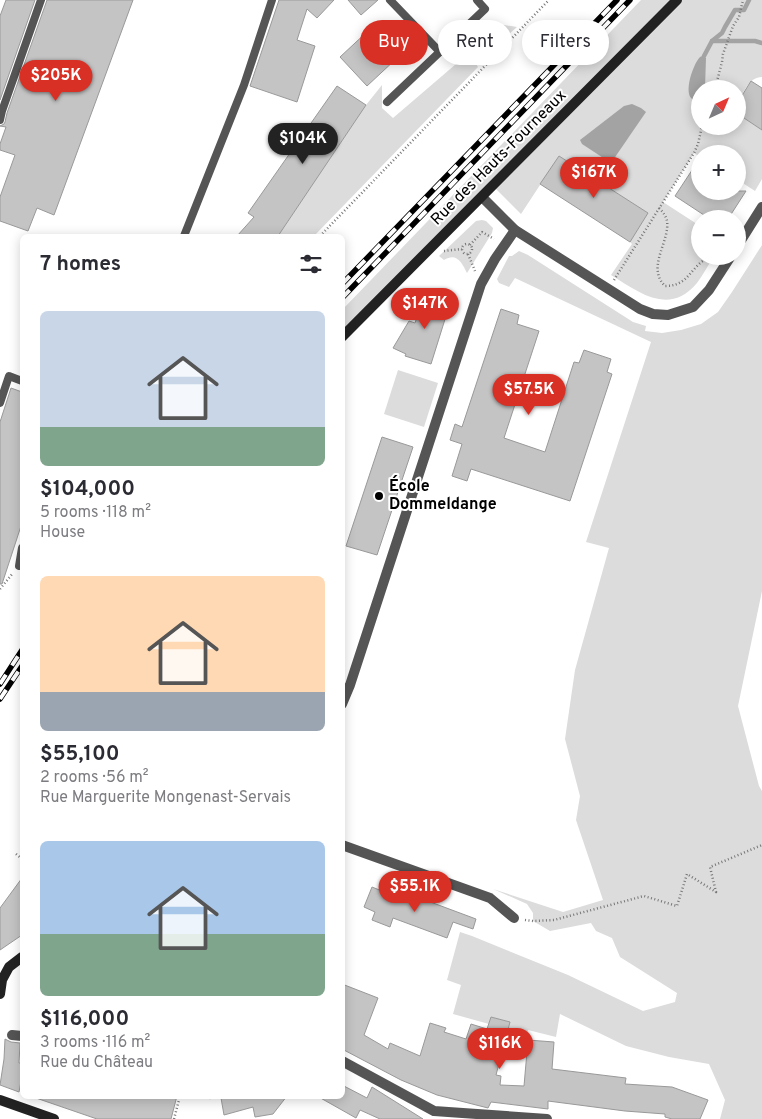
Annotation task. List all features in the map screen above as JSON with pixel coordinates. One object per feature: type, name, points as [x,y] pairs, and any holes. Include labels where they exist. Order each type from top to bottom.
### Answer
[{"type":"street","name":"Rue des Hauts-Fourneaux","points":[[345,334],[677,0]]},
{"type":"street","points":[[482,197],[515,230],[608,290],[640,309],[653,314],[668,315],[693,307],[709,290],[725,265]]},
{"type":"street","points":[[746,232],[762,207]]},
{"type":"street","points":[[345,695],[481,284],[515,230]]},
{"type":"street","points":[[345,846],[490,898],[514,918]]},
{"type":"street","points":[[0,994],[4,965],[20,959]]},
{"type":"street","points":[[345,1063],[434,1115],[547,1119]]},
{"type":"street","points":[[0,1100],[54,1119]]},
{"type":"lane","points":[[0,120],[42,0]]},
{"type":"lane","points":[[185,234],[244,85],[272,0]]},
{"type":"lane","points":[[390,0],[438,50]]},
{"type":"lane","points":[[473,20],[485,8],[477,0]]},
{"type":"lane","points":[[388,102],[438,54]]},
{"type":"lane","points":[[0,403],[9,376],[20,380]]},
{"type":"lane","points":[[19,566],[20,560]]},
{"type":"path","points":[[322,234],[549,0]]},
{"type":"path","points":[[717,80],[723,54],[733,26],[739,17],[743,0]]},
{"type":"path","points":[[608,290],[694,153],[700,135]]},
{"type":"path","points":[[659,208],[664,213],[667,221],[658,258],[658,271],[662,282],[665,286],[680,283],[689,277],[699,265]]},
{"type":"path","points":[[470,245],[482,232],[504,246]]},
{"type":"path","points":[[464,244],[470,245],[472,249],[469,253],[465,254],[462,252],[464,244]]},
{"type":"path","points":[[0,589],[19,566]]},
{"type":"path","points":[[514,918],[532,921],[554,920],[644,896],[677,906],[687,874],[716,892],[710,866],[762,845]]},
{"type":"path","points":[[16,854],[20,857]]},
{"type":"path","points":[[174,1119],[179,1099]]},
{"type":"shaded area","points":[[641,0],[762,0],[762,77],[750,82],[746,88],[746,80],[691,80],[691,135],[746,135],[746,119],[762,130],[762,179],[755,191],[746,185],[746,145],[691,145],[691,158],[663,202],[691,220],[691,265],[708,265],[697,283],[686,293],[676,298],[665,300],[654,298],[611,275],[632,244],[630,242],[648,213],[559,156],[521,214],[493,186],[345,335],[345,307],[578,65],[609,65],[609,33]]},
{"type":"shaded area","points":[[704,56],[706,58],[705,80],[691,80],[691,98],[689,83],[700,57]]},
{"type":"shaded area","points":[[455,65],[477,65],[478,67],[316,234],[279,234],[366,105],[382,85],[382,108],[393,118]]},
{"type":"shaded area","points":[[632,104],[646,112],[611,163],[582,144],[580,140],[624,106]]},
{"type":"shaded area","points":[[476,221],[486,221],[493,228],[492,233],[467,273],[461,262],[456,258],[452,257],[444,260],[439,256]]},
{"type":"shaded area","points":[[762,245],[762,591],[738,706],[759,786],[762,791],[762,1119],[720,1119],[725,1100],[709,1064],[669,1057],[626,1046],[560,1014],[556,1037],[528,1030],[527,1038],[508,1033],[510,1022],[491,1017],[489,1024],[453,1014],[461,985],[447,980],[460,932],[568,975],[643,1011],[675,1002],[677,993],[620,957],[612,938],[596,931],[591,923],[550,931],[533,921],[533,913],[527,904],[493,889],[563,912],[603,900],[576,820],[580,796],[565,739],[575,670],[609,548],[586,542],[651,342],[515,278],[509,287],[499,283],[497,279],[509,256],[519,251],[633,322],[646,326],[645,331],[662,333],[701,324],[718,312]]},
{"type":"shaded area","points":[[398,370],[438,383],[424,427],[384,414]]},
{"type":"building","points":[[6,0],[35,0],[0,100],[0,16]]},
{"type":"building","points":[[47,0],[133,0],[54,215],[37,208],[28,231],[0,221],[0,197],[15,155],[0,150],[0,144],[6,127],[0,126],[5,122]]},
{"type":"building","points":[[279,0],[334,0],[317,18],[307,9],[297,40],[315,46],[297,102],[250,86]]},
{"type":"building","points":[[348,0],[378,0],[361,15]]},
{"type":"building","points":[[360,38],[360,65],[390,65],[367,86],[340,57]]},
{"type":"building","points":[[751,81],[762,88],[762,130],[746,119],[746,89]]},
{"type":"building","points":[[337,86],[366,105],[279,234],[239,234],[254,217],[248,213]]},
{"type":"building","points":[[559,156],[648,213],[630,242],[540,184]]},
{"type":"building","points":[[691,172],[691,200],[740,200],[734,210],[696,210],[675,196]]},
{"type":"building","points":[[425,292],[451,300],[431,364],[405,356],[406,354],[393,348],[409,321],[415,323]]},
{"type":"building","points":[[501,309],[519,315],[517,324],[539,331],[504,438],[545,452],[574,362],[579,363],[584,350],[611,359],[607,372],[612,374],[570,501],[471,469],[467,481],[452,476],[462,444],[450,440],[455,424],[462,427]]},
{"type":"building","points":[[11,388],[20,391],[20,529],[2,584],[0,584],[0,422]]},
{"type":"building","name":"École Dommeldange","points":[[382,437],[413,447],[377,555],[346,546]]},
{"type":"building","points":[[20,881],[20,936],[0,950],[0,908]]},
{"type":"building","points":[[372,887],[414,904],[417,897],[476,919],[473,929],[453,922],[447,938],[393,918],[390,927],[372,920],[375,912],[364,907]]},
{"type":"building","points":[[345,985],[378,998],[364,1035],[388,1049],[390,1043],[420,1056],[430,1023],[446,1028],[444,1032],[466,1039],[471,1024],[487,1029],[491,1017],[510,1022],[496,1075],[501,1076],[500,1085],[524,1086],[528,1040],[554,1042],[552,1069],[626,1078],[625,1084],[672,1087],[708,1100],[700,1119],[672,1119],[665,1117],[665,1114],[548,1101],[548,1109],[491,1102],[488,1108],[437,1095],[401,1080],[345,1051]]},
{"type":"building","points":[[5,1039],[20,1043],[19,1092],[0,1085]]},
{"type":"building","points":[[345,1087],[367,1098],[372,1087],[423,1119],[380,1119],[360,1110],[356,1118],[322,1099],[345,1099]]},
{"type":"building","points":[[39,1099],[176,1099],[171,1119],[97,1119]]},
{"type":"building","points":[[221,1099],[285,1099],[273,1114],[255,1117],[253,1107],[224,1115]]},
{"type":"waterway","points":[[704,56],[712,41],[722,33],[735,10],[744,10],[749,0]]},
{"type":"waterway","points":[[712,41],[755,41],[762,43]]},
{"type":"railway","points":[[345,281],[617,0]]},
{"type":"railway","points":[[345,295],[630,0]]},
{"type":"railway","points":[[0,684],[20,653]]},
{"type":"railway","points":[[0,699],[20,669]]},
{"type":"place","name":"École Dommeldange","points":[[379,496]]}]
